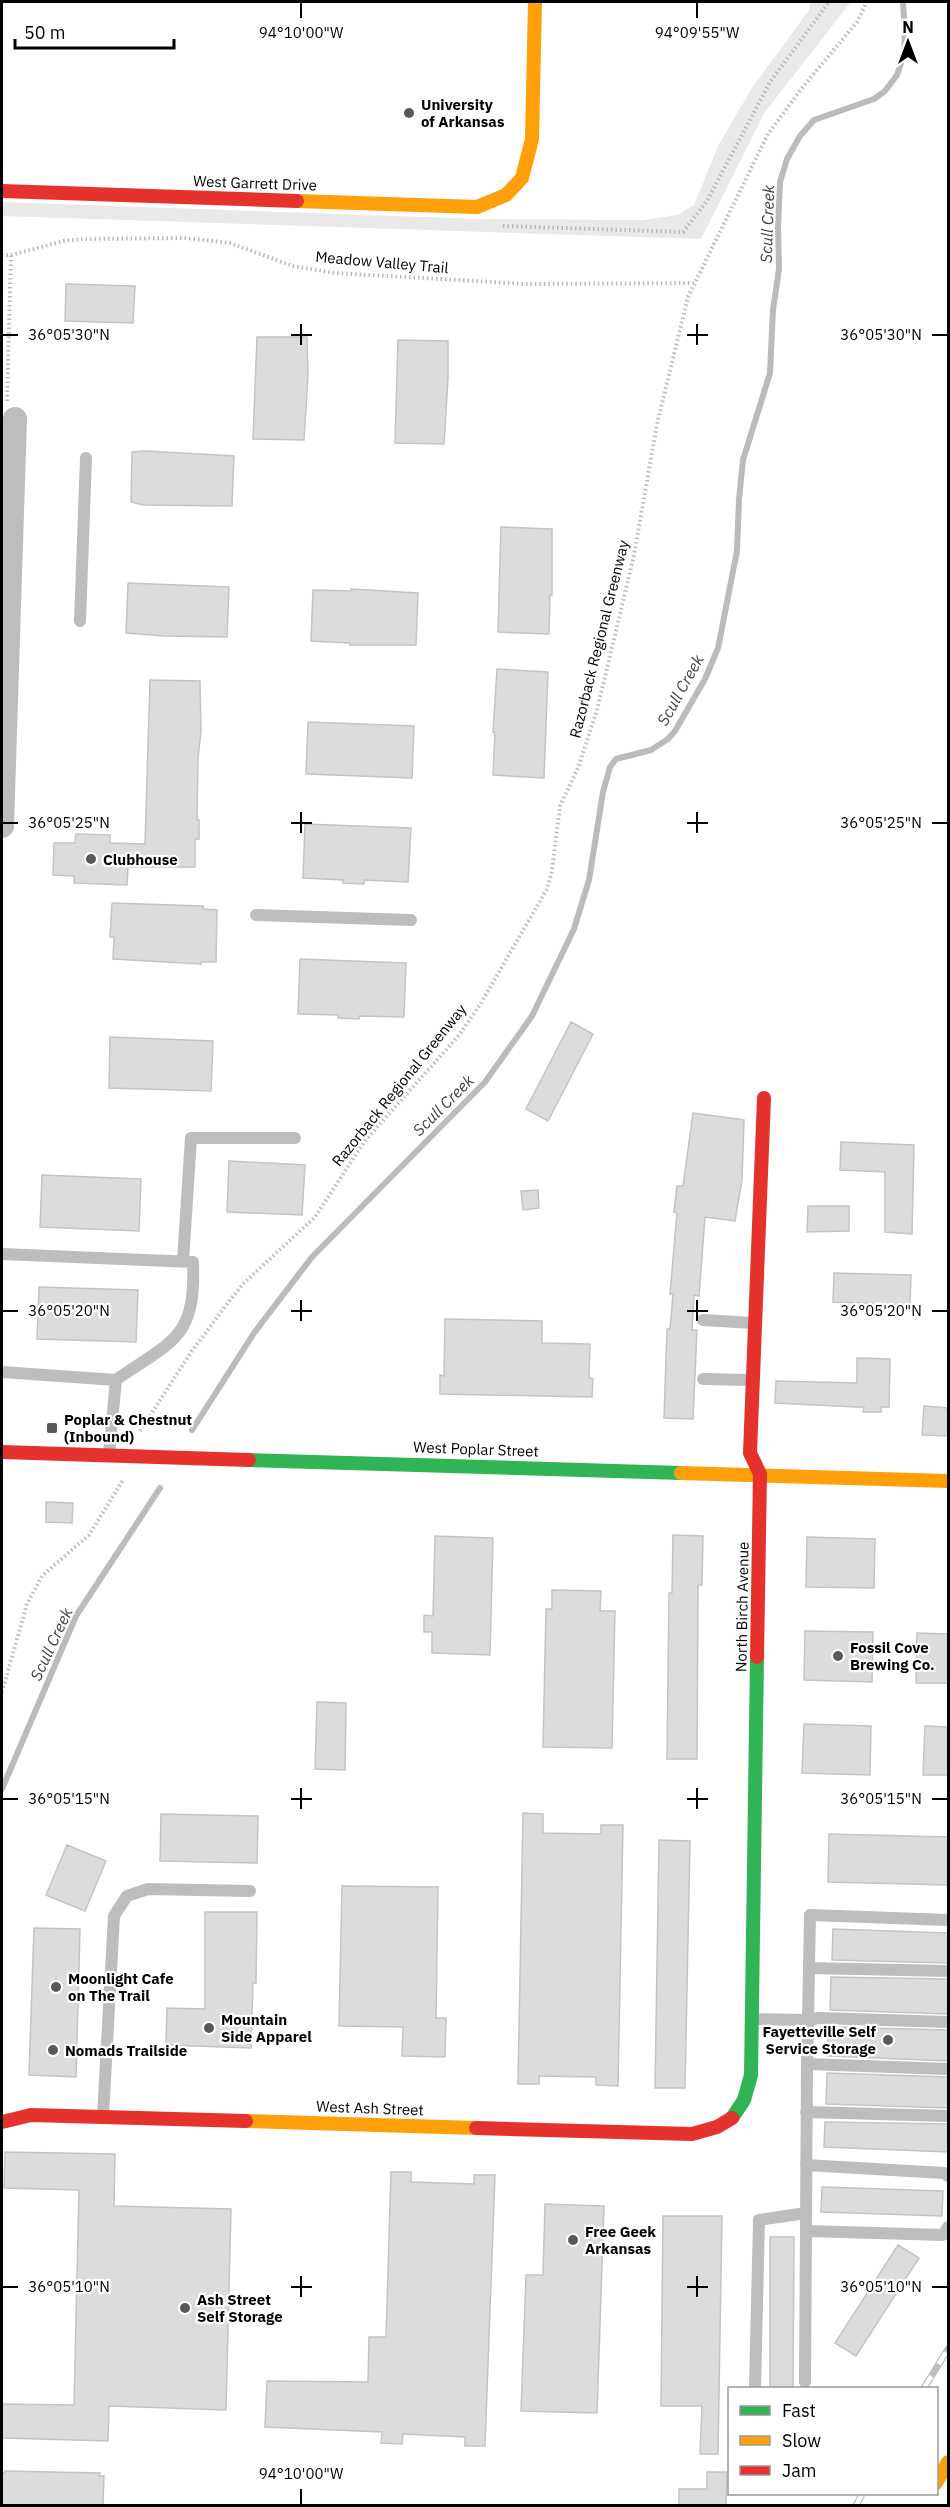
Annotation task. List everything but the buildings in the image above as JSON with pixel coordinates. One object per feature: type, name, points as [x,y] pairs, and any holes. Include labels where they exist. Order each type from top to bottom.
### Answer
[{"type":"street","name":"West Garrett Drive","points":[[2,191],[477,207],[506,195],[522,178],[532,138],[536,2]]},
{"type":"street","points":[[2,826],[15,419]]},
{"type":"street","name":"North Birch Avenue","points":[[735,2116],[746,2098],[751,2075],[760,1474],[750,1454],[764,1098]]},
{"type":"street","name":"West Poplar Street","points":[[2,1452],[948,1481]]},
{"type":"street","name":"West Ash Street","points":[[2,2122],[31,2115],[692,2134],[716,2128],[735,2116]]},
{"type":"street","points":[[938,2480],[948,2462]]},
{"type":"lane","points":[[80,621],[86,458]]},
{"type":"lane","points":[[256,915],[411,920]]},
{"type":"lane","points":[[183,1261],[191,1138],[295,1138]]},
{"type":"lane","points":[[2,1254],[193,1262],[194,1291],[188,1319],[183,1329],[171,1342],[116,1380],[2,1372]]},
{"type":"lane","points":[[702,1320],[754,1323]]},
{"type":"lane","points":[[703,1379],[752,1380]]},
{"type":"lane","points":[[109,1455],[116,1380]]},
{"type":"lane","points":[[103,2117],[114,1916],[127,1896],[148,1888],[250,1891]]},
{"type":"lane","points":[[806,2382],[806,2112],[810,1915],[948,1920]]},
{"type":"lane","points":[[809,1968],[948,1971]]},
{"type":"lane","points":[[752,2019],[808,2020],[819,2018],[948,2022]]},
{"type":"lane","points":[[807,2064],[948,2069]]},
{"type":"lane","points":[[806,2112],[948,2116]]},
{"type":"lane","points":[[806,2165],[944,2173],[948,2176]]},
{"type":"lane","points":[[755,2387],[759,2220],[806,2213]]},
{"type":"lane","points":[[807,2231],[943,2235],[948,2227]]},
{"type":"path","name":"Razorback Regional Greenway","points":[[2,1692],[33,1590],[42,1576],[89,1535],[99,1515],[121,1486],[144,1422],[192,1351],[244,1283],[315,1217],[364,1142],[460,1034],[481,1003],[547,889],[552,870],[560,806],[578,768],[597,710],[634,555],[657,424],[688,297],[768,134],[802,88],[857,22],[867,2]]},
{"type":"path","name":"Meadow Valley Trail","points":[[2,255],[83,239],[185,238],[230,243],[293,266],[334,273],[527,284],[694,283]]},
{"type":"path","points":[[11,255],[7,401],[15,419]]},
{"type":"shaded area","points":[[810,2],[851,2],[765,112],[701,239],[2,216],[2,202],[480,219],[643,220],[678,215],[694,205],[718,146],[752,88],[809,10]]},
{"type":"waterway","name":"Scull Creek","points":[[192,1430],[254,1333],[312,1257],[485,1082],[532,1016],[574,929],[589,880],[603,792],[610,767],[616,759],[651,750],[668,739],[705,679],[718,648],[737,551],[743,460],[770,373],[773,310],[779,269],[780,182],[787,159],[800,136],[814,120],[874,99],[885,91],[897,75],[904,54],[903,2]]},
{"type":"waterway","name":"Scull Creek","points":[[2,1789],[76,1616],[160,1488]]},
{"type":"railway","points":[[925,2387],[948,2349]]},
{"type":"railway","points":[[856,2506],[862,2495]]},
{"type":"traffic: fast","points":[[249,1460],[681,1473]]},
{"type":"traffic: fast","points":[[732,2118],[744,2100],[751,2075],[757,1657]]},
{"type":"traffic: slow","points":[[297,201],[477,207],[506,195],[522,178],[532,139],[535,2]]},
{"type":"traffic: slow","points":[[681,1473],[948,1481]]},
{"type":"traffic: slow","points":[[246,2121],[476,2128]]},
{"type":"traffic: slow","points":[[938,2480],[948,2462]]},
{"type":"traffic: jam","points":[[2,191],[297,201]]},
{"type":"traffic: jam","points":[[757,1657],[760,1474],[750,1453],[764,1098]]},
{"type":"traffic: jam","points":[[2,1452],[249,1460]]},
{"type":"traffic: jam","points":[[2,2122],[31,2115],[246,2121]]},
{"type":"traffic: jam","points":[[476,2128],[692,2134],[717,2127],[732,2118]]},
{"type":"place","name":"University of Arkansas","points":[[409,113]]},
{"type":"place","name":"Clubhouse","points":[[91,859]]},
{"type":"place","name":"Poplar & Chestnut (Inbound)","points":[[52,1428]]},
{"type":"place","name":"Fossil Cove Brewing Co.","points":[[838,1656]]},
{"type":"place","name":"Moonlight Cafe on The Trail","points":[[56,1987]]},
{"type":"place","name":"Mountain Side Apparel","points":[[209,2028]]},
{"type":"place","name":"Fayetteville Self Service Storage","points":[[888,2040]]},
{"type":"place","name":"Nomads Trailside","points":[[53,2050]]},
{"type":"place","name":"Free Geek Arkansas","points":[[573,2240]]},
{"type":"place","name":"Ash Street Self Storage","points":[[185,2308]]}]
